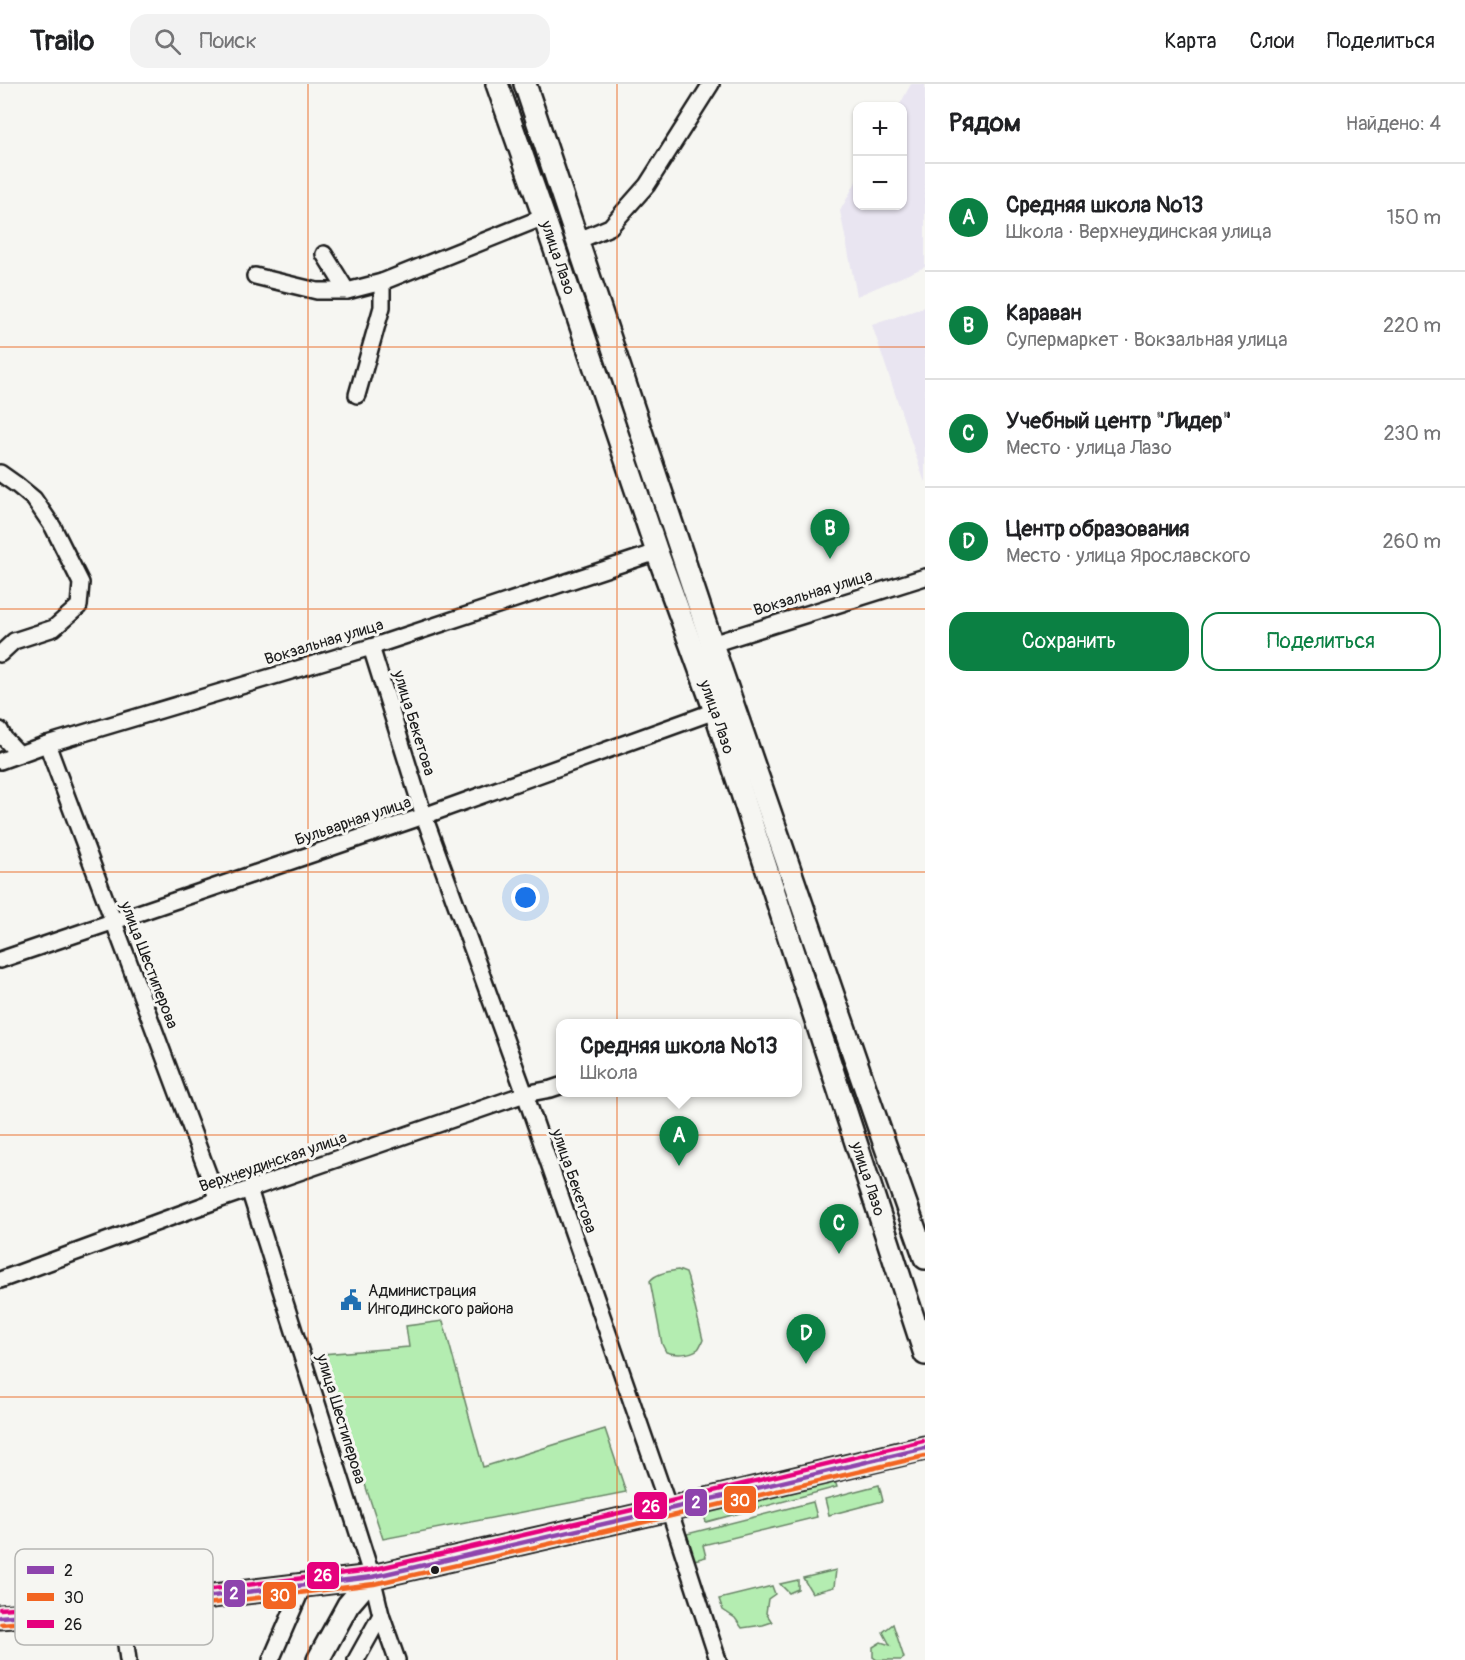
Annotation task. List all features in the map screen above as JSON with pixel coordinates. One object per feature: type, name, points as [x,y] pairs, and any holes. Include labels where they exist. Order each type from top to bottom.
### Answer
[{"type":"main road","name":"улица Лазо","points":[[497,84],[657,552],[715,711],[925,1354]]},
{"type":"main road","name":"улица Лазо","points":[[525,84],[712,644],[925,1258]]},
{"type":"main road","points":[[213,1596],[372,1577],[925,1448]]},
{"type":"main road","points":[[318,1660],[348,1605],[372,1577]]},
{"type":"main road","points":[[0,1617],[15,1616]]},
{"type":"street","points":[[693,84],[700,101]]},
{"type":"street","points":[[577,240],[610,227],[646,186],[711,84]]},
{"type":"street","points":[[255,276],[317,291],[347,291],[382,282],[544,217]]},
{"type":"street","points":[[324,254],[347,291]]},
{"type":"street","points":[[357,395],[382,307],[382,282]]},
{"type":"street","points":[[0,473],[34,500],[53,527],[81,583],[79,606],[54,628],[14,641],[0,654]]},
{"type":"street","name":"Вокзальная улица","points":[[0,760],[371,647],[657,552]]},
{"type":"street","name":"Вокзальная улица","points":[[712,644],[925,577]]},
{"type":"street","name":"улица Бекетова","points":[[371,647],[424,816],[525,1094],[669,1509],[717,1660]]},
{"type":"street","name":"Бульварная улица","points":[[0,960],[424,816],[715,711]]},
{"type":"street","points":[[0,730],[4,738],[19,754]]},
{"type":"street","name":"улица Шестиперова","points":[[47,744],[218,1200]]},
{"type":"street","name":"Верхнеудинская улица","points":[[0,1280],[249,1189],[525,1094],[556,1088]]},
{"type":"street","name":"улица Шестиперова","points":[[249,1189],[397,1660]]},
{"type":"street","points":[[271,1660],[303,1586]]},
{"type":"street","points":[[356,1660],[381,1615]]},
{"type":"street","points":[[126,1645],[128,1660]]},
{"type":"shaded area","points":[[911,84],[925,84],[925,267],[857,296],[840,211],[853,187],[853,210],[907,210],[907,102],[901,102]]},
{"type":"shaded area","points":[[925,307],[925,483],[872,325]]},
{"type":"green space","points":[[678,1270],[686,1273],[703,1340],[698,1349],[674,1354],[666,1352],[662,1344],[650,1281],[666,1272]]},
{"type":"green space","points":[[443,1321],[483,1467],[605,1429],[626,1492],[383,1539],[322,1354],[409,1347],[406,1326]]},
{"type":"green space","points":[[835,1481],[837,1487],[706,1522],[702,1508]]},
{"type":"green space","points":[[879,1485],[883,1501],[829,1515],[825,1499]]},
{"type":"green space","points":[[813,1502],[817,1517],[703,1545],[706,1557],[694,1560],[687,1534]]},
{"type":"green space","points":[[836,1570],[834,1587],[812,1593],[803,1578]]},
{"type":"green space","points":[[798,1580],[798,1589],[789,1593],[780,1584]]},
{"type":"green space","points":[[772,1586],[775,1594],[768,1599],[766,1613],[772,1622],[763,1625],[742,1628],[735,1618],[723,1610],[719,1599]]},
{"type":"green space","points":[[893,1624],[904,1658],[877,1660],[873,1657],[873,1647],[881,1642],[890,1645],[883,1632]]},
{"type":"transit line","name":"26","points":[[213,1589],[371,1570],[923,1441]]},
{"type":"transit line","name":"2","points":[[213,1596],[372,1577],[925,1448]]},
{"type":"transit line","name":"30","points":[[213,1603],[374,1584],[925,1456]]},
{"type":"transit line","name":"26","points":[[0,1609],[15,1608]]},
{"type":"transit line","name":"2","points":[[0,1617],[15,1616]]},
{"type":"transit line","name":"30","points":[[1,1624],[15,1623]]},
{"type":"place","name":"Караван","points":[[830,559]]},
{"type":"place","name":"Средняя школа №13","points":[[679,1166]]},
{"type":"place","name":"Учебный центр \"Лидер\"","points":[[839,1254]]},
{"type":"place","name":"Администрация Ингодинского района","points":[[351,1300]]},
{"type":"place","name":"Центр образования","points":[[806,1364]]}]
